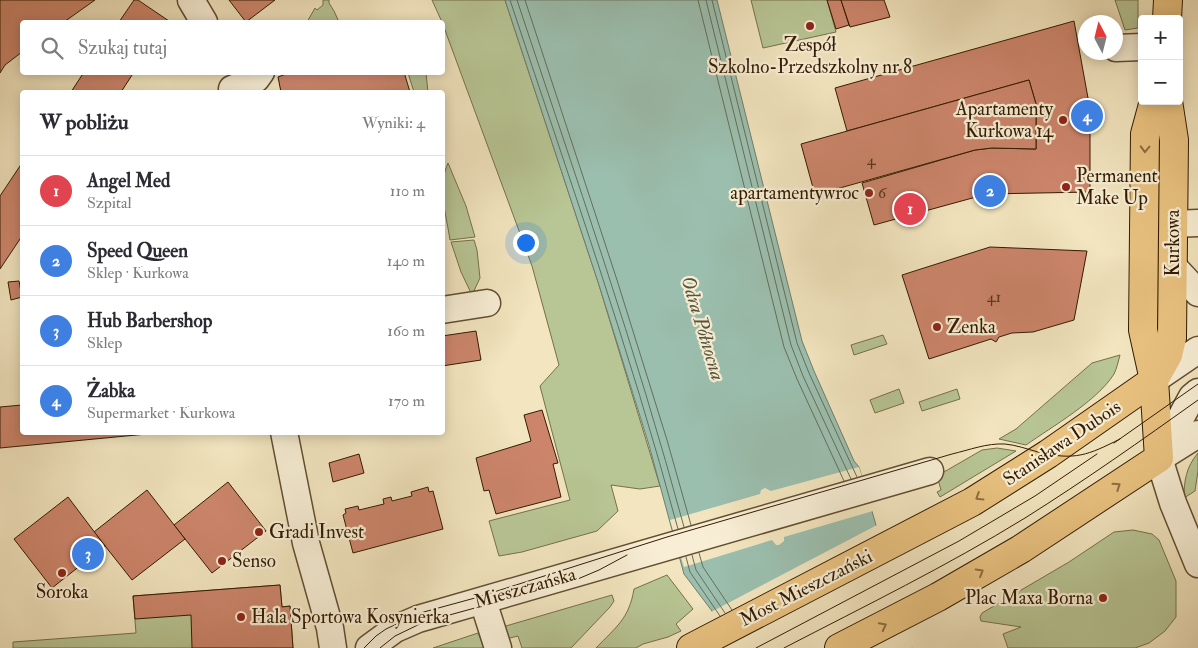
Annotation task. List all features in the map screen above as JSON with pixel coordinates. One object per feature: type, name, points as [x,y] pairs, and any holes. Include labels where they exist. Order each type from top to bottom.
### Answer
[{"type":"main road","points":[[1167,15],[1168,0]]},
{"type":"main road","name":"Kurkowa","points":[[1153,105],[1146,134],[1143,330],[1154,380],[1159,458]]},
{"type":"main road","name":"Kurkowa","points":[[1154,380],[1168,354],[1172,338],[1174,266],[1186,224],[1169,105]]},
{"type":"main road","name":"Stanisława Dubois","points":[[921,529],[972,502],[1048,454],[1154,380]]},
{"type":"main road","points":[[840,648],[938,597],[1021,549],[1159,458]]},
{"type":"main road","name":"Most Mieszczański","points":[[691,648],[921,529]]},
{"type":"street","points":[[191,0],[203,20]]},
{"type":"street","points":[[1123,48],[1138,47]]},
{"type":"street","points":[[230,85],[256,79],[259,75]]},
{"type":"street","points":[[1174,266],[1198,293]]},
{"type":"street","points":[[445,310],[487,303]]},
{"type":"street","name":"Stanisława Dubois","points":[[1154,380],[1198,350]]},
{"type":"street","points":[[1198,392],[1192,397],[1159,458],[1173,503],[1198,564]]},
{"type":"street","points":[[1159,458],[1198,434]]},
{"type":"street","points":[[285,435],[302,527],[330,628],[333,648]]},
{"type":"street","name":"Mieszczańska","points":[[370,648],[395,629],[418,619],[930,471]]},
{"type":"street","points":[[483,601],[498,648]]},
{"type":"green space","points":[[323,0],[329,0],[338,20],[308,20],[315,8],[317,10],[323,5]]},
{"type":"green space","points":[[432,0],[505,0],[599,285],[660,486],[640,489],[611,485],[618,511],[597,531],[522,552],[499,556],[489,521],[570,500],[540,386],[559,365],[532,266],[445,30],[445,20],[441,20]]},
{"type":"green space","points":[[751,0],[827,0],[836,32],[763,48]]},
{"type":"green space","points":[[1115,0],[1138,0],[1138,28],[1125,30],[1123,15],[1120,15]]},
{"type":"green space","points":[[409,75],[426,75],[428,90],[413,90]]},
{"type":"green space","points":[[448,163],[466,206],[475,237],[450,240],[445,210],[445,172]]},
{"type":"green space","points":[[474,240],[480,278],[472,295],[461,272],[451,242]]},
{"type":"green space","points":[[883,335],[887,344],[854,355],[851,345]]},
{"type":"green space","points":[[1120,355],[1114,374],[1106,384],[1097,394],[1061,421],[1026,445],[999,439],[1016,429],[1092,363]]},
{"type":"green space","points":[[899,389],[904,403],[875,413],[870,400]]},
{"type":"green space","points":[[957,389],[960,399],[922,411],[919,402]]},
{"type":"green space","points":[[997,448],[1016,451],[940,497],[937,492],[941,490],[937,476],[982,450]]},
{"type":"green space","points":[[1198,453],[1195,491],[1184,498],[1186,474]]},
{"type":"green space","name":"Plac Maxa Borna","points":[[1133,530],[1152,534],[1159,540],[1176,581],[1176,617],[1165,631],[1149,643],[1135,648],[1008,648],[1003,634],[1021,627],[981,621],[982,613],[1069,562],[1114,532]]},
{"type":"green space","points":[[667,575],[693,609],[676,624],[681,631],[636,648],[596,648],[621,622],[629,608],[634,589]]},
{"type":"green space","name":"Hala Sportowa Kosynierka","points":[[280,585],[282,607],[290,606],[293,648],[13,648],[13,642],[136,633],[133,596]]},
{"type":"green space","points":[[612,595],[614,601],[610,607],[571,648],[522,648],[518,636],[506,639],[499,628]]},
{"type":"green space","points":[[478,633],[485,648],[433,648]]},
{"type":"water","name":"Odra Północna","points":[[505,0],[717,0],[802,341],[854,461],[859,467],[912,648],[731,648],[712,611],[684,574],[649,445],[599,285]]},
{"type":"pier","points":[[859,467],[873,511],[784,537],[784,541],[779,545],[776,545],[772,540],[684,567],[670,520],[760,494],[761,490],[765,488],[771,491]]},
{"type":"pier","points":[[879,524],[914,647],[728,648],[709,613]]},
{"type":"building","points":[[0,0],[95,0],[67,20],[20,20],[20,54],[5,65],[0,73]]},
{"type":"building","points":[[134,0],[138,0],[168,20],[120,20]]},
{"type":"building","points":[[229,0],[275,0],[249,20],[244,20]]},
{"type":"building","points":[[827,0],[841,0],[849,25],[836,29]]},
{"type":"building","points":[[841,0],[884,0],[890,17],[850,27]]},
{"type":"building","name":"Apartamenty Kurkowa 14","points":[[1074,21],[1078,43],[1078,60],[1081,60],[1090,109],[1090,192],[987,194],[874,225],[862,183],[975,150],[992,148],[1036,149],[1036,104],[1029,80],[847,131],[835,88]]},
{"type":"building","points":[[82,75],[132,75],[122,90],[72,90]]},
{"type":"building","points":[[283,75],[405,75],[409,90],[281,90],[278,77]]},
{"type":"building","points":[[1029,80],[1036,104],[1036,149],[992,148],[975,150],[815,195],[801,144]]},
{"type":"building","points":[[20,166],[20,239],[0,269],[0,196]]},
{"type":"building","points":[[990,247],[1087,251],[1074,320],[1033,332],[1012,333],[999,337],[996,342],[991,339],[929,359],[902,275]]},
{"type":"building","points":[[19,281],[20,298],[11,300],[8,282]]},
{"type":"building","points":[[476,331],[481,360],[445,366],[445,336]]},
{"type":"building","points":[[20,405],[20,435],[136,435],[0,448],[0,407]]},
{"type":"building","points":[[542,410],[558,463],[553,464],[561,497],[496,514],[489,490],[484,491],[476,458],[531,441],[524,415]]},
{"type":"building","points":[[359,454],[364,473],[333,482],[329,463]]},
{"type":"building","points":[[228,482],[266,531],[212,573],[174,525]]},
{"type":"building","points":[[428,487],[429,492],[433,491],[443,529],[353,553],[343,515],[346,513],[345,509],[358,506],[359,510],[384,504],[383,499],[391,497],[392,501],[412,496],[411,492]]},
{"type":"building","points":[[147,490],[185,539],[132,580],[94,532]]},
{"type":"building","points":[[68,497],[105,546],[52,588],[14,539]]},
{"type":"building","name":"Hala Sportowa Kosynierka","points":[[280,585],[282,607],[290,606],[293,648],[192,648],[191,615],[135,619],[133,596]]},
{"type":"tram line","points":[[1114,443],[1198,384]]},
{"type":"tram line","points":[[784,648],[996,536],[1091,475],[1198,400]]},
{"type":"tram line","points":[[364,648],[386,629],[420,613],[475,598],[667,537],[952,454],[985,446],[1005,444],[1051,455],[1072,456],[1090,453],[1120,439]]},
{"type":"tram line","points":[[756,648],[959,541],[1035,496],[1097,454]]},
{"type":"tram line","points":[[380,648],[395,636],[424,622],[573,581],[627,555]]},
{"type":"place","name":"Zespół Szkolno-Przedszkolny nr 8","points":[[810,26]]},
{"type":"place","name":"Żabka","points":[[1087,116]]},
{"type":"place","name":"Apartamenty Kurkowa 14","points":[[1063,120]]},
{"type":"place","name":"Permanent Make Up","points":[[1066,187]]},
{"type":"place","name":"Speed Queen","points":[[990,191]]},
{"type":"place","name":"apartamentywroc","points":[[869,193]]},
{"type":"place","name":"Angel Med","points":[[910,209]]},
{"type":"place","name":"Zenka","points":[[937,327]]},
{"type":"place","name":"Gradi Invest","points":[[259,532]]},
{"type":"place","name":"Hub Barbershop","points":[[88,554]]},
{"type":"place","name":"Senso","points":[[222,561]]},
{"type":"place","name":"Soroka","points":[[62,573]]},
{"type":"place","name":"Plac Maxa Borna","points":[[1103,598]]},
{"type":"place","name":"Hala Sportowa Kosynierka","points":[[241,617]]}]
